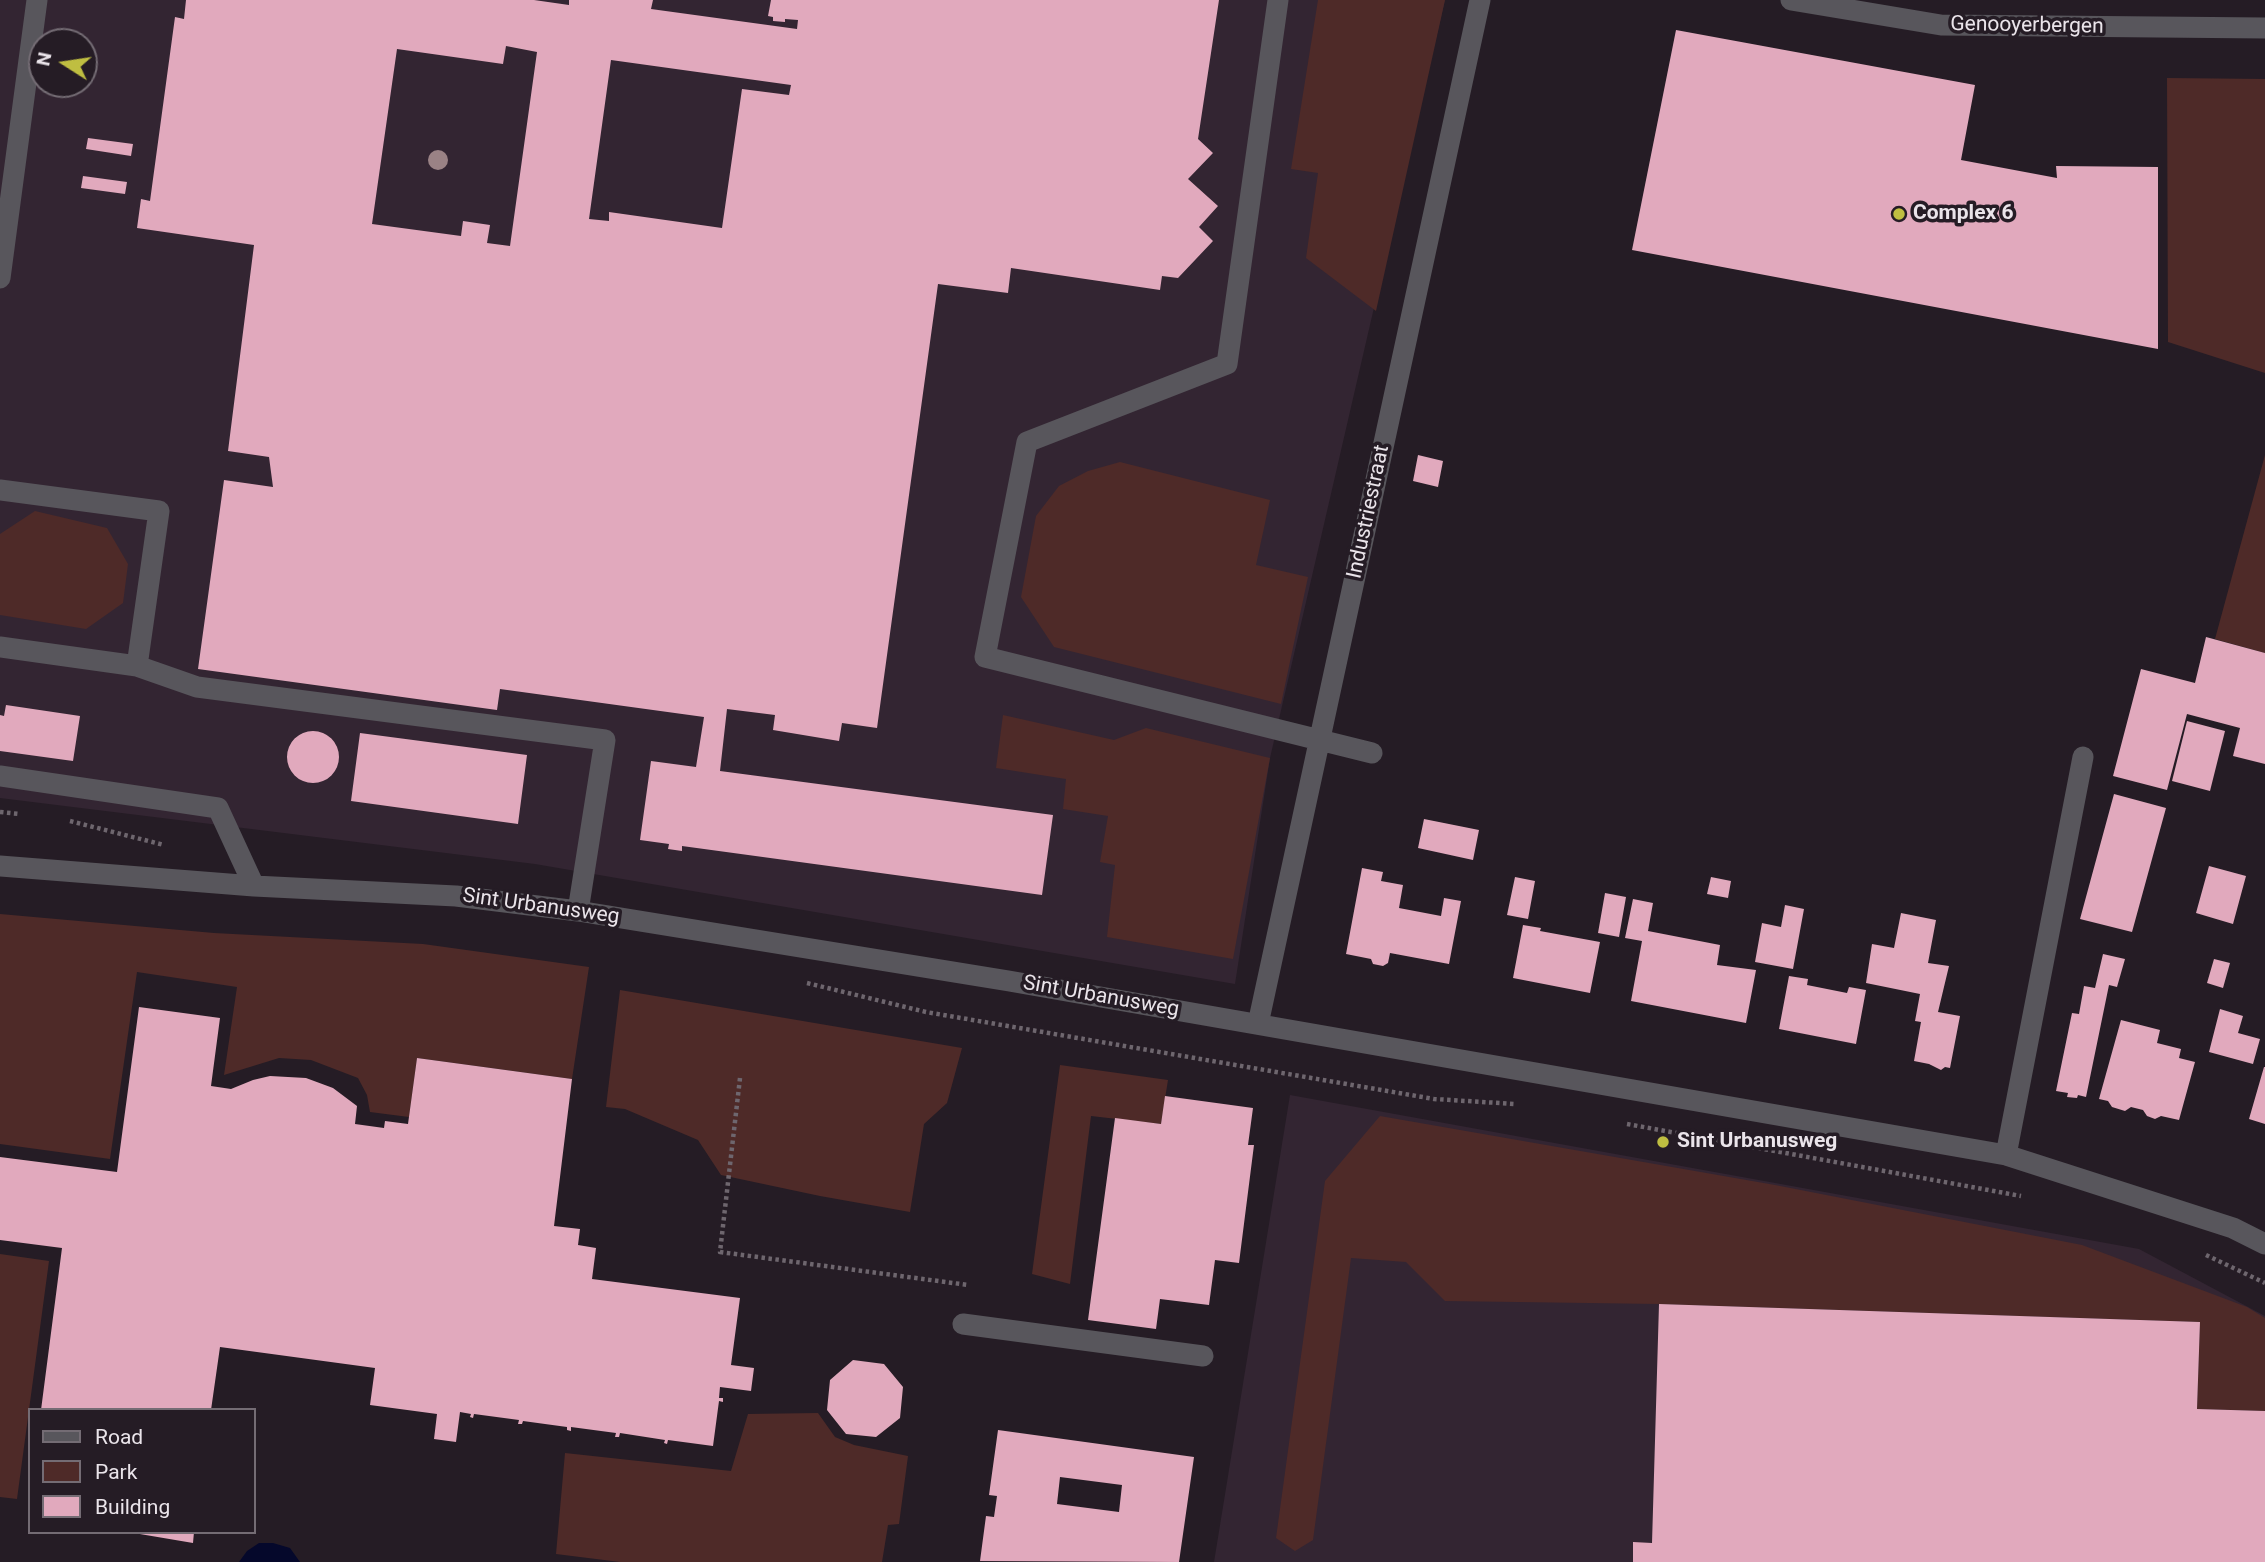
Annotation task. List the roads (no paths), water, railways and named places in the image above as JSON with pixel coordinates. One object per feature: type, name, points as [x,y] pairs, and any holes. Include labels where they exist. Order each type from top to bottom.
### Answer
[{"type":"street","points":[[0,278],[37,0]]},
{"type":"street","points":[[1278,0],[1227,364],[1027,442],[985,657],[1372,753]]},
{"type":"street","name":"Industriestraat","points":[[1258,1024],[1480,0]]},
{"type":"street","name":"Genooyerbergen","points":[[1791,0],[1941,25],[2265,29]]},
{"type":"street","points":[[0,490],[159,511],[137,666]]},
{"type":"street","points":[[0,647],[137,666],[197,687],[605,740],[578,911]]},
{"type":"street","points":[[2006,1155],[2082,757]]},
{"type":"street","points":[[0,776],[218,808],[254,886]]},
{"type":"street","name":"Sint Urbanusweg","points":[[0,866],[254,886],[456,896],[578,911],[1258,1024],[2006,1155],[2233,1228],[2265,1244]]},
{"type":"street","points":[[963,1324],[1203,1356]]},
{"type":"water","points":[[259,1543],[273,1543],[290,1548],[300,1562],[239,1562],[247,1551]]},
{"type":"place","name":"Complex 6","points":[[1899,214]]},
{"type":"place","name":"Sint Urbanusweg","points":[[1663,1142]]}]
